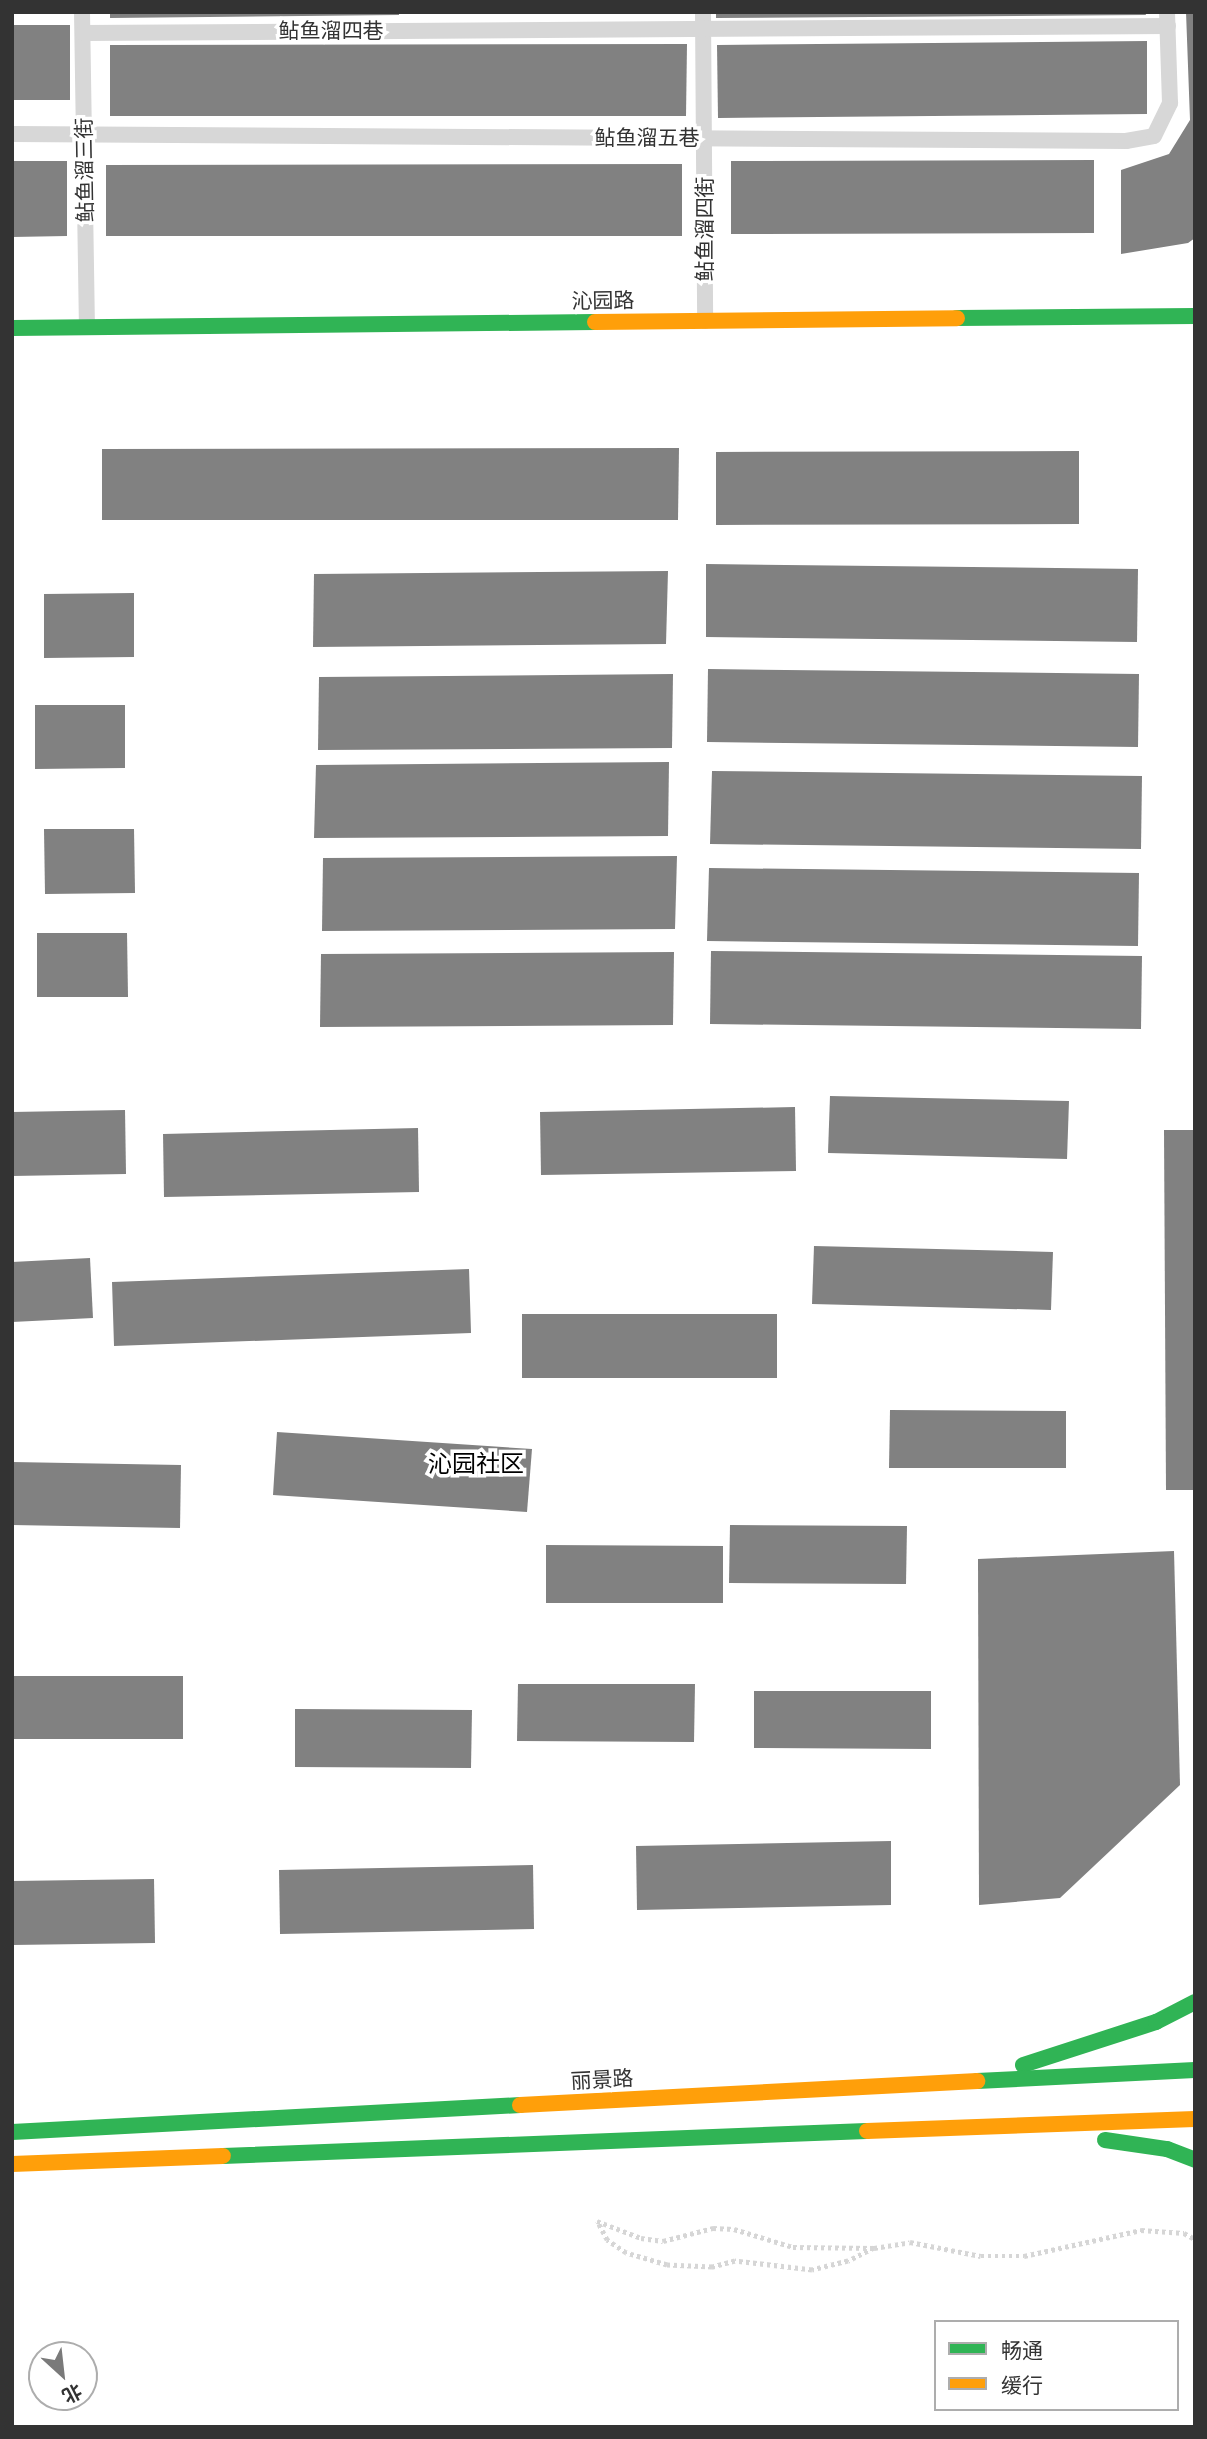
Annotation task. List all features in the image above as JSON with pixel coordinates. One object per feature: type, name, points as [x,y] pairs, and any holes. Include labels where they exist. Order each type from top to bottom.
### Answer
[{"type":"street","name":"沁园路","points":[[12,327],[1195,316]]},
{"type":"street","points":[[973,2081],[1156,2022],[1195,2001]]},
{"type":"street","name":"丽景路","points":[[12,2132],[1195,2070]]},
{"type":"street","points":[[12,2164],[1195,2119]]},
{"type":"street","points":[[1006,2126],[1167,2149],[1195,2160]]},
{"type":"lane","name":"鲇鱼溜三街","points":[[82,12],[87,327]]},
{"type":"lane","name":"鲇鱼溜四巷","points":[[83,33],[704,20],[1168,19]]},
{"type":"lane","name":"鲇鱼溜五巷","points":[[12,134],[1126,141],[1154,136],[1170,103],[1168,19]]},
{"type":"lane","name":"鲇鱼溜四街","points":[[704,20],[705,321]]},
{"type":"path","points":[[874,2248],[848,2261],[812,2270],[735,2261],[712,2267],[667,2265],[626,2253],[607,2240],[597,2221],[641,2238],[663,2241],[713,2228],[734,2229],[793,2247],[874,2248],[910,2242],[981,2256],[1024,2256],[1141,2230],[1184,2233],[1195,2239]]},
{"type":"building","points":[[110,12],[399,12],[399,15],[110,18]]},
{"type":"building","points":[[716,12],[1145,12],[1146,15],[716,18]]},
{"type":"building","points":[[1186,12],[1195,12],[1195,238],[1188,243],[1121,254],[1121,170],[1169,154],[1190,120]]},
{"type":"building","points":[[12,25],[70,25],[70,100],[12,100]]},
{"type":"building","points":[[1147,41],[1147,114],[718,118],[717,45]]},
{"type":"building","points":[[687,44],[686,116],[110,116],[110,45]]},
{"type":"building","points":[[1094,160],[1094,233],[731,234],[731,161]]},
{"type":"building","points":[[12,161],[67,161],[67,236],[12,237]]},
{"type":"building","points":[[682,164],[682,236],[106,236],[106,165]]},
{"type":"building","points":[[679,448],[678,520],[102,520],[102,449]]},
{"type":"building","points":[[1079,451],[1079,524],[716,525],[716,452]]},
{"type":"building","points":[[706,564],[1138,569],[1137,642],[706,637]]},
{"type":"building","points":[[668,571],[666,644],[313,647],[314,574]]},
{"type":"building","points":[[134,593],[134,657],[44,658],[44,594]]},
{"type":"building","points":[[708,669],[1139,674],[1138,747],[707,742]]},
{"type":"building","points":[[673,674],[672,748],[318,750],[319,677]]},
{"type":"building","points":[[35,705],[125,705],[125,768],[35,769]]},
{"type":"building","points":[[669,762],[668,836],[314,838],[316,765]]},
{"type":"building","points":[[712,771],[1142,776],[1141,849],[710,844]]},
{"type":"building","points":[[44,829],[134,829],[135,893],[45,894]]},
{"type":"building","points":[[677,856],[675,929],[322,931],[323,858]]},
{"type":"building","points":[[709,868],[1139,873],[1138,946],[707,941]]},
{"type":"building","points":[[37,933],[127,933],[128,997],[37,997]]},
{"type":"building","points":[[711,951],[1142,956],[1141,1029],[710,1024]]},
{"type":"building","points":[[674,952],[673,1025],[320,1027],[321,954]]},
{"type":"building","points":[[830,1096],[1069,1101],[1067,1159],[828,1153]]},
{"type":"building","points":[[795,1107],[796,1171],[541,1175],[540,1112]]},
{"type":"building","points":[[125,1110],[126,1174],[12,1176],[12,1112]]},
{"type":"building","points":[[418,1128],[419,1192],[164,1197],[163,1134]]},
{"type":"building","points":[[1164,1130],[1195,1130],[1195,1490],[1166,1490]]},
{"type":"building","points":[[814,1246],[1053,1252],[1051,1310],[812,1304]]},
{"type":"building","points":[[90,1258],[93,1318],[12,1322],[12,1262]]},
{"type":"building","points":[[469,1269],[471,1333],[114,1346],[112,1282]]},
{"type":"building","points":[[522,1314],[777,1314],[777,1378],[522,1378]]},
{"type":"building","points":[[890,1410],[1066,1411],[1066,1468],[889,1468]]},
{"type":"building","points":[[277,1432],[532,1449],[527,1512],[273,1495]]},
{"type":"building","points":[[12,1462],[181,1465],[180,1528],[12,1525]]},
{"type":"building","points":[[730,1525],[907,1526],[906,1584],[729,1583]]},
{"type":"building","points":[[546,1545],[723,1546],[723,1603],[546,1603]]},
{"type":"building","points":[[1174,1551],[1180,1785],[1060,1898],[979,1905],[978,1559]]},
{"type":"building","points":[[12,1676],[183,1676],[183,1739],[12,1739]]},
{"type":"building","points":[[518,1684],[695,1684],[694,1742],[517,1741]]},
{"type":"building","points":[[754,1691],[931,1691],[931,1749],[754,1748]]},
{"type":"building","points":[[295,1709],[472,1710],[471,1768],[295,1767]]},
{"type":"building","points":[[891,1841],[891,1905],[637,1910],[636,1846]]},
{"type":"building","points":[[533,1865],[534,1929],[280,1934],[279,1870]]},
{"type":"building","points":[[154,1879],[155,1943],[12,1945],[12,1881]]},
{"type":"traffic: fast","points":[[957,318],[1195,316]]},
{"type":"traffic: fast","points":[[12,328],[595,322]]},
{"type":"traffic: fast","points":[[1023,2065],[1156,2022],[1195,2002]]},
{"type":"traffic: fast","points":[[977,2081],[1195,2070]]},
{"type":"traffic: fast","points":[[12,2132],[520,2105]]},
{"type":"traffic: fast","points":[[223,2156],[867,2131]]},
{"type":"traffic: fast","points":[[1105,2140],[1167,2149],[1195,2160]]},
{"type":"traffic: slow","points":[[595,322],[957,318]]},
{"type":"traffic: slow","points":[[520,2105],[977,2081]]},
{"type":"traffic: slow","points":[[867,2131],[1195,2119]]},
{"type":"traffic: slow","points":[[12,2164],[223,2156]]},
{"type":"district","name":"沁园社区","points":[[476,1465]]}]
